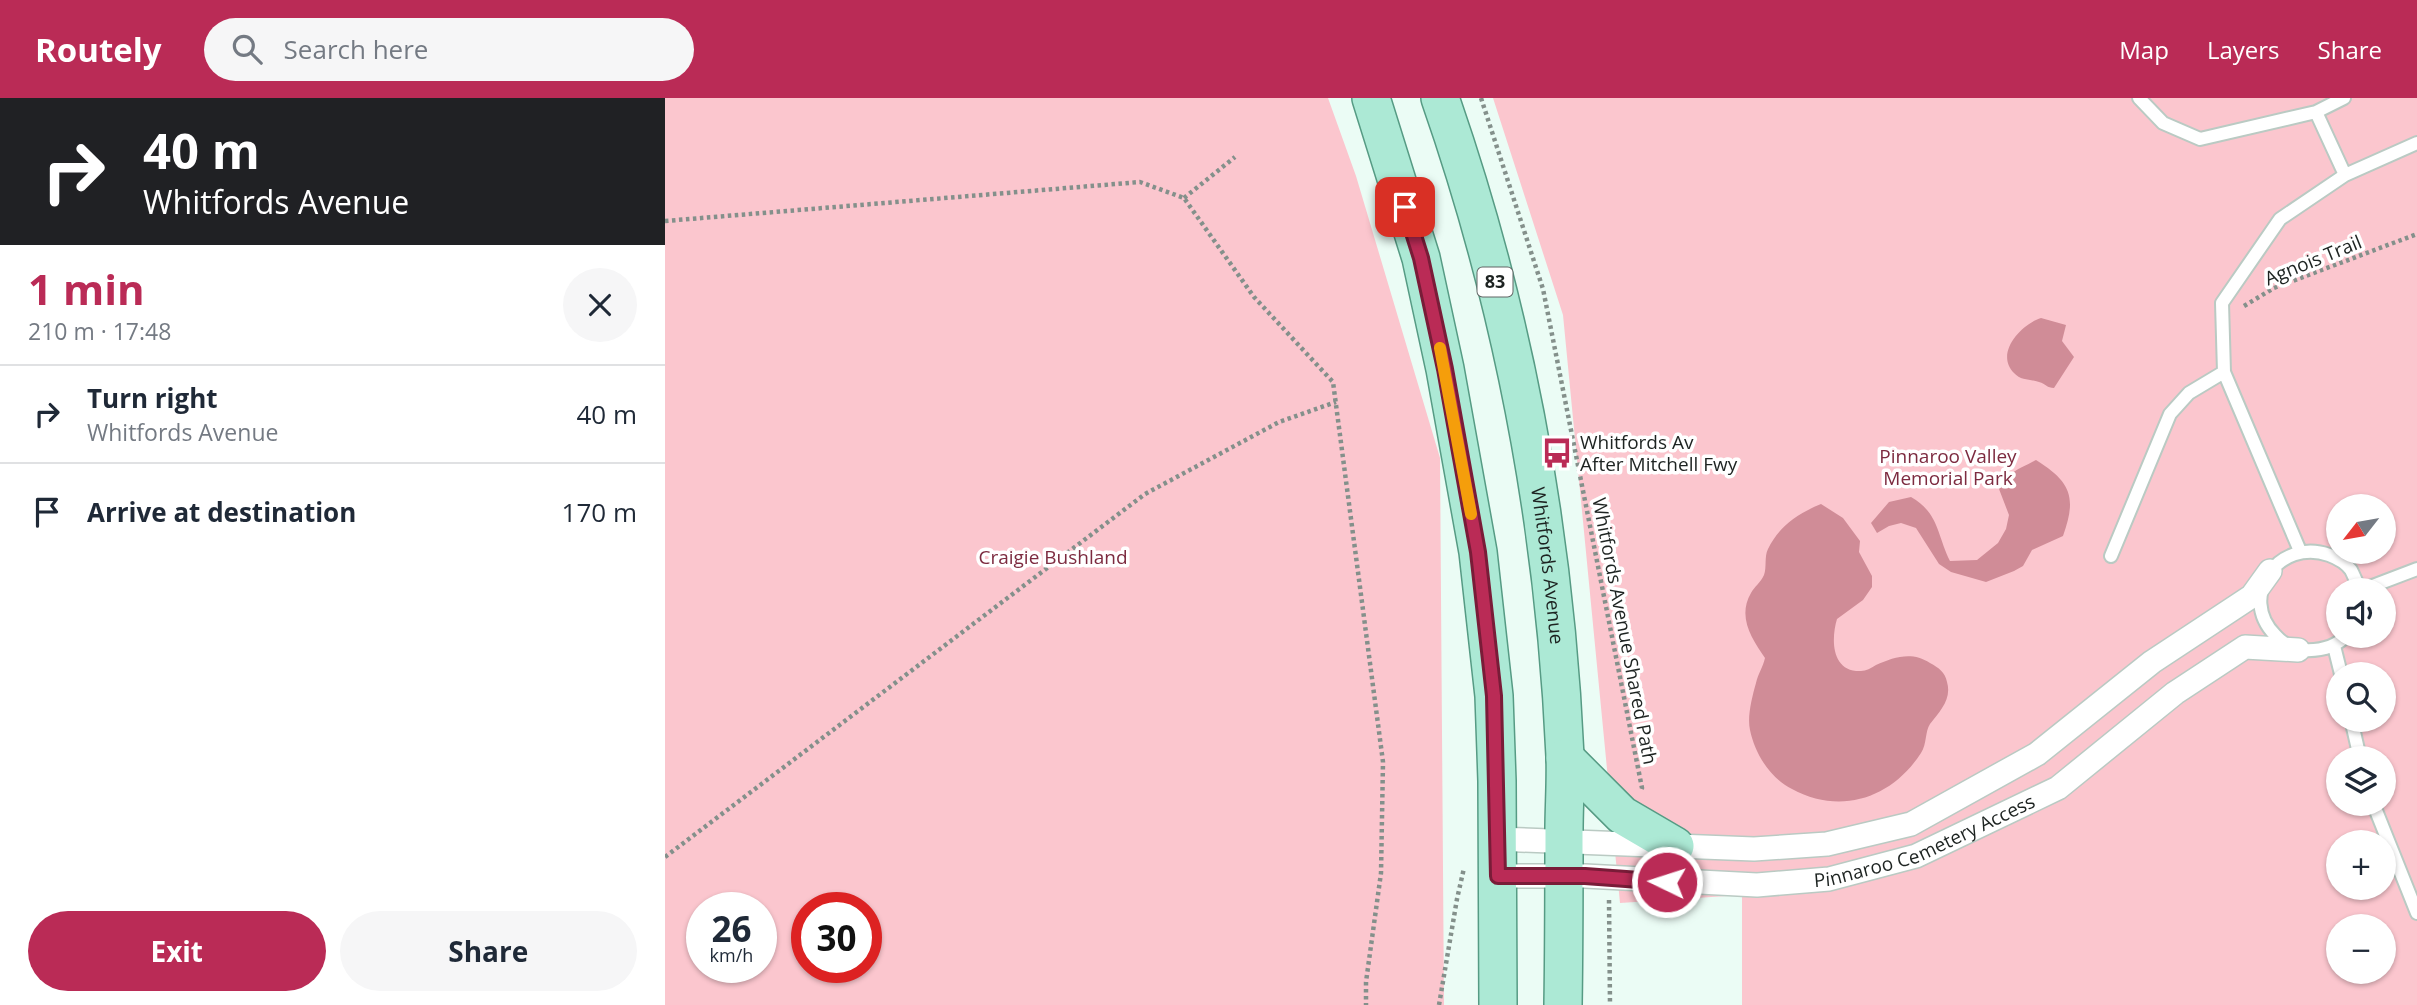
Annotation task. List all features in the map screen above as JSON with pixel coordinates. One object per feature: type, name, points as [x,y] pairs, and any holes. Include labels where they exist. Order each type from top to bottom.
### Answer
[{"type":"main road","points":[[1371,98],[1421,258],[1445,369],[1478,552],[1494,696],[1497,839],[1482,869],[1498,1005]]},
{"type":"main road","name":"Whitfords Avenue","points":[[1440,98],[1463,168],[1512,348],[1537,470],[1554,614],[1565,758],[1563,1005]]},
{"type":"main road","points":[[1565,758],[1622,815],[1675,846]]},
{"type":"street","name":"Pinnaroo Cemetery Access","points":[[1482,869],[1675,846],[1754,849],[1827,844],[1911,824],[2038,754],[2152,662],[2252,596],[2270,571]]},
{"type":"street","name":"Pinnaroo Cemetery Access","points":[[1497,839],[1564,859],[1756,885],[1829,879],[1916,856],[2058,788],[2175,693],[2245,647],[2298,650]]},
{"type":"lane","points":[[2139,98],[2163,123],[2200,139],[2316,112],[2344,98]]},
{"type":"lane","points":[[2316,112],[2345,175]]},
{"type":"lane","points":[[2300,551],[2224,372],[2222,303],[2280,219],[2345,175],[2417,143]]},
{"type":"lane","points":[[2111,556],[2170,414],[2189,393],[2224,372]]},
{"type":"lane","points":[[2327,648],[2317,651],[2298,650],[2282,642],[2270,630],[2265,620],[2261,603],[2262,587],[2278,562],[2300,551],[2318,551],[2337,558],[2350,569],[2355,578]]},
{"type":"lane","points":[[2393,578],[2417,569]]},
{"type":"lane","points":[[2378,816],[2417,913]]},
{"type":"path","name":"Whitfords Avenue Shared Path","points":[[1481,98],[1543,289],[1642,788],[1639,795]]},
{"type":"path","points":[[1184,198],[1235,157]]},
{"type":"path","points":[[665,221],[1140,182],[1184,198],[1254,297],[1333,382],[1383,762],[1381,873],[1366,982],[1366,1005]]},
{"type":"path","name":"Agnois Trail","points":[[2223,319],[2274,288],[2417,234]]},
{"type":"path","points":[[665,857],[1145,494],[1279,422],[1336,401]]},
{"type":"path","points":[[1439,1005],[1457,899],[1482,869]]},
{"type":"path","points":[[1609,908],[1610,1005]]},
{"type":"green space","name":"Craigie Bushland","points":[[665,98],[1328,98],[1356,176],[1440,458],[1444,1005],[665,1005]]},
{"type":"green space","name":"Pinnaroo Valley Memorial Park","points":[[1493,98],[2417,98],[2417,1005],[1742,1005],[1742,895],[1620,903],[1563,315]]},
{"type":"shaded area","points":[[2041,318],[2066,325],[2062,341],[2074,357],[2054,388],[2020,377],[2014,373],[2007,357],[2013,340],[2019,333]]},
{"type":"shaded area","points":[[2036,460],[2064,483],[2068,492],[2070,511],[2063,536],[2032,550],[2023,566],[1986,582],[1951,572],[1939,564],[1916,528],[1901,523],[1877,533],[1871,523],[1889,502],[1911,497],[1932,517],[1950,561],[1977,560],[1998,543],[2006,529],[2009,515],[1999,489],[2002,483]]},
{"type":"shaded area","points":[[1821,504],[1843,518],[1860,541],[1859,552],[1872,576],[1872,587],[1863,600],[1837,619],[1834,645],[1839,660],[1851,670],[1861,671],[1896,658],[1917,657],[1941,671],[1948,688],[1944,705],[1928,727],[1923,749],[1909,769],[1880,791],[1846,801],[1810,797],[1777,779],[1760,756],[1749,725],[1753,694],[1765,658],[1748,627],[1745,611],[1747,602],[1764,575],[1767,552],[1778,534],[1797,516]]},
{"type":"slow traffic","points":[[1440,348],[1471,514]]},
{"type":"place","name":"Whitfords Av After Mitchell Fwy","points":[[1557,453]]},
{"type":"route","points":[[1405,207],[1421,258],[1445,369],[1478,552],[1494,696],[1498,876],[1585,876],[1667,882]]}]
